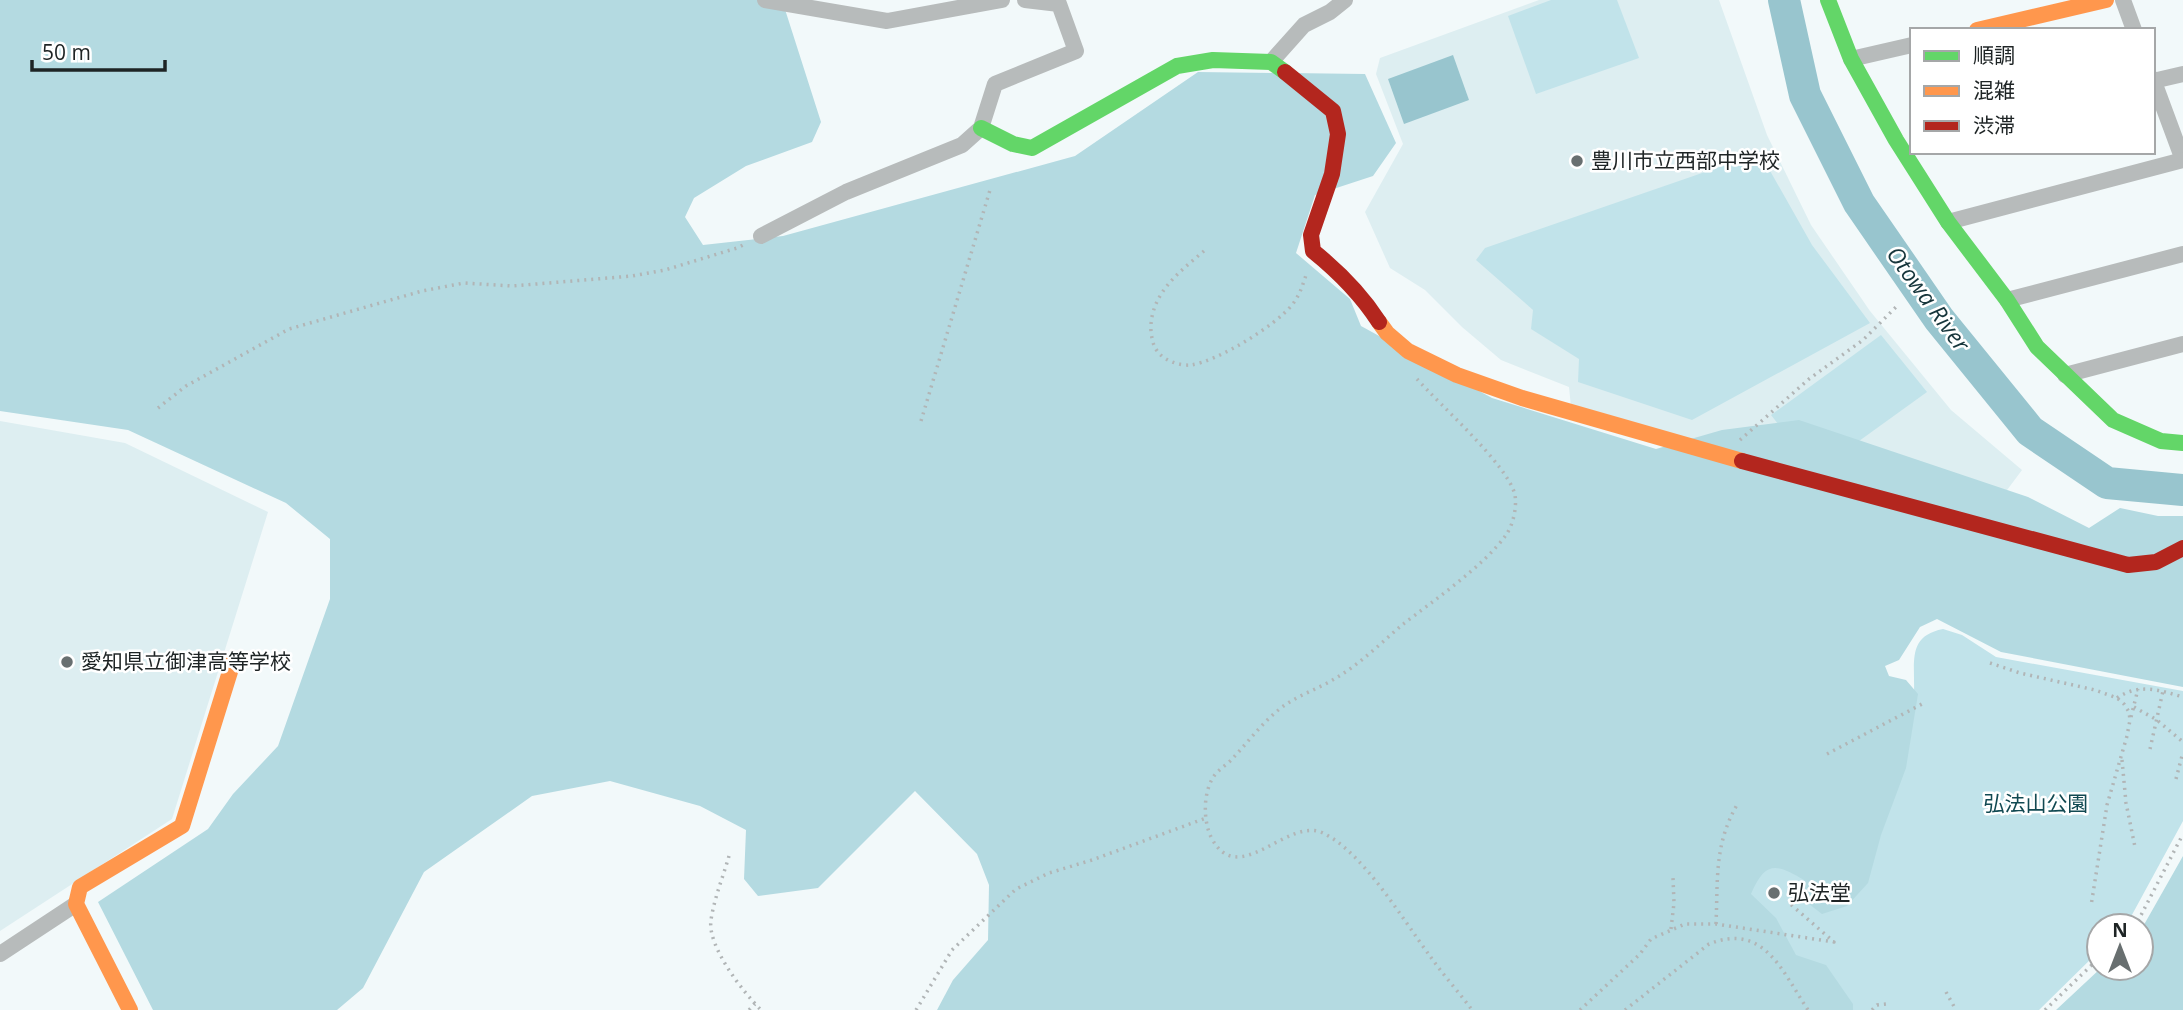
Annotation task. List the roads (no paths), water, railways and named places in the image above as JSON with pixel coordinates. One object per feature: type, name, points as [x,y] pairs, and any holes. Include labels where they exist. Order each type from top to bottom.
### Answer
[{"type":"street","points":[[765,0],[887,21],[1002,0]]},
{"type":"street","points":[[761,236],[846,192],[962,145],[981,128],[995,84],[1076,51],[1059,4],[1026,0]]},
{"type":"street","points":[[1270,62],[1304,25],[1330,12],[1345,0]]},
{"type":"street","points":[[1828,0],[1851,59],[1904,138]]},
{"type":"street","points":[[1986,28],[2106,0]]},
{"type":"street","points":[[2123,0],[2133,28]]},
{"type":"street","points":[[1851,59],[1910,45]]},
{"type":"street","points":[[981,128],[1013,144],[1032,148],[1177,66],[1213,60],[1270,62],[1311,91],[1333,111],[1338,134],[1332,174],[1311,235],[1313,251],[1338,271],[1365,300],[1387,333],[1408,351],[1457,375],[1522,398],[1723,456],[2128,565],[2156,562],[2183,548]]},
{"type":"street","points":[[2155,80],[2183,74]]},
{"type":"street","points":[[1948,222],[2183,160],[2155,85]]},
{"type":"street","points":[[1912,154],[1948,222],[2007,300],[2036,347],[2113,420],[2161,441],[2183,443]]},
{"type":"street","points":[[2007,300],[2183,254]]},
{"type":"street","points":[[2065,376],[2183,344]]},
{"type":"street","points":[[130,1010],[76,904],[80,887],[182,826],[233,662]]},
{"type":"street","points":[[0,954],[76,904]]},
{"type":"waterway","name":"Otowa River","points":[[1784,0],[1805,95],[1859,203],[1939,319],[2030,431],[2107,483],[2183,490]]},
{"type":"place","name":"豊川市立西部中学校","points":[[1577,161]]},
{"type":"place","name":"愛知県立御津高等学校","points":[[67,662]]},
{"type":"place","name":"弘法堂","points":[[1774,893]]},
{"type":"park label","name":"弘法山公園","points":[[2036,804]]}]
